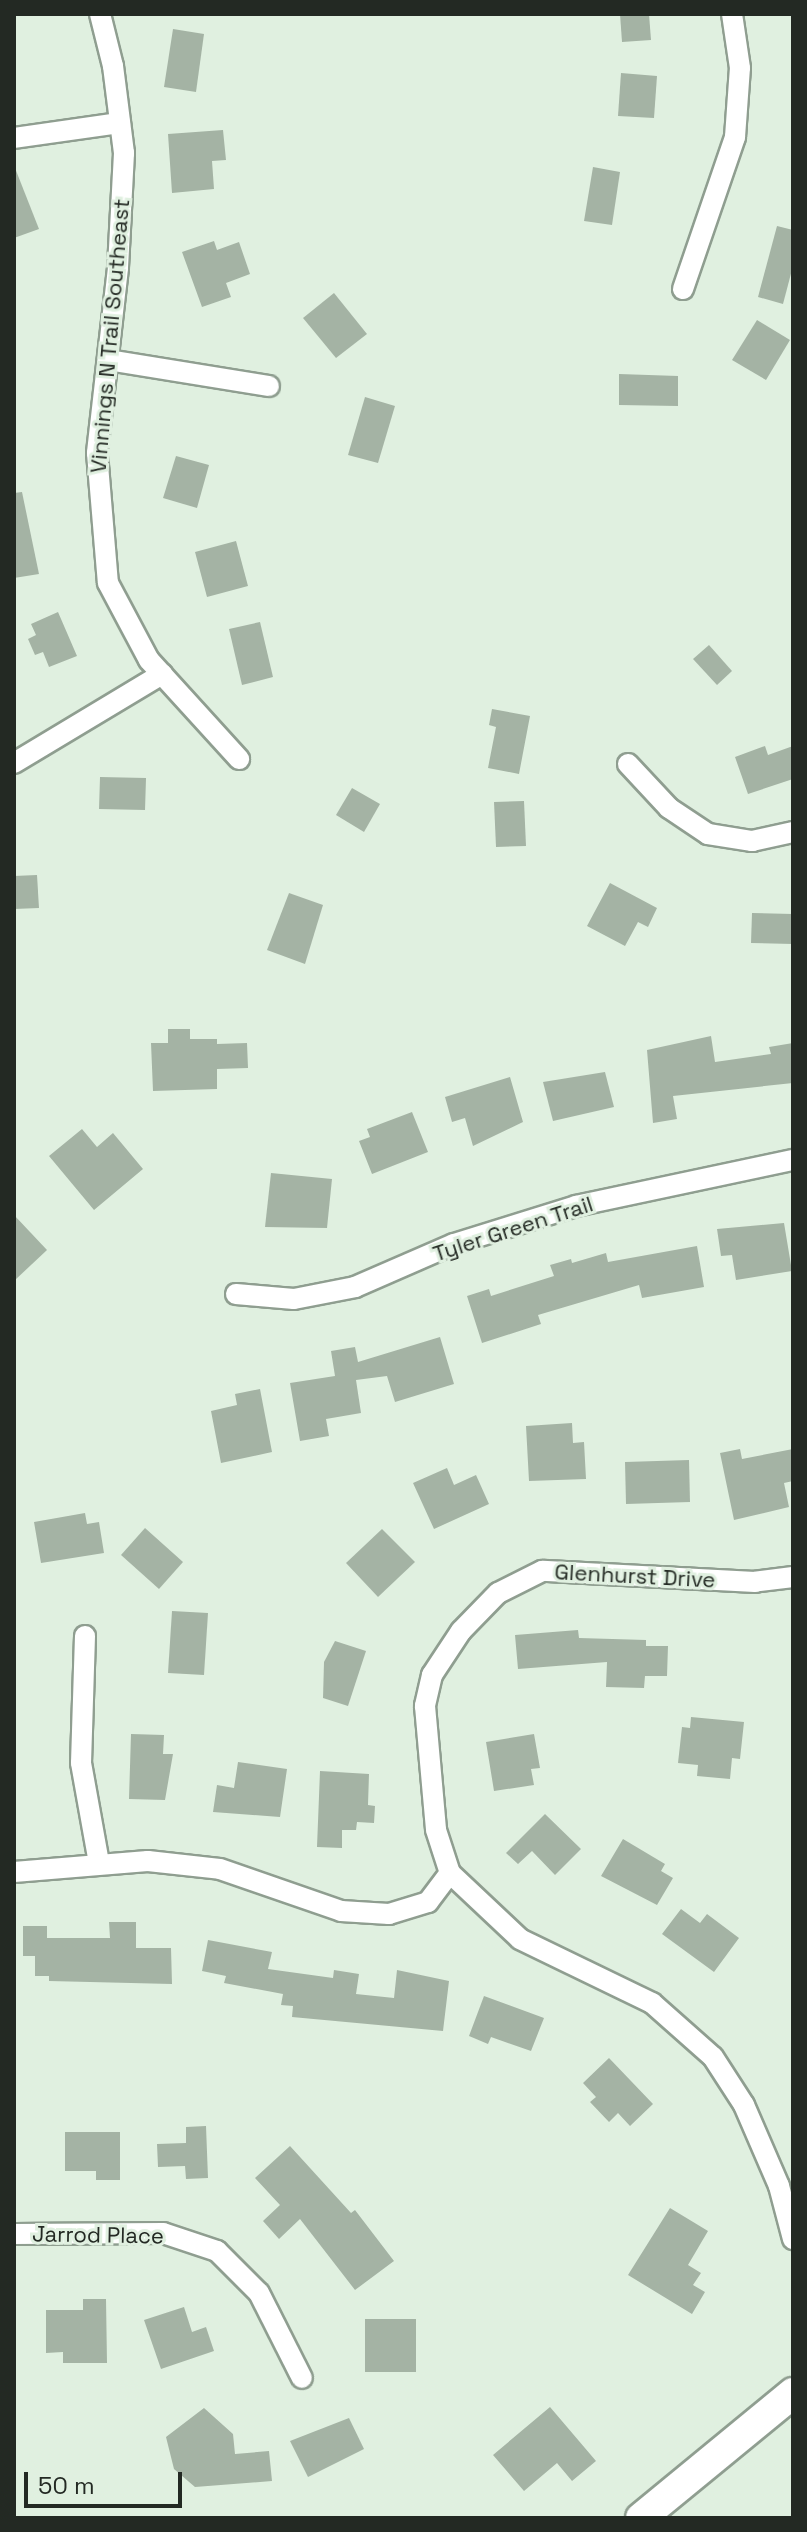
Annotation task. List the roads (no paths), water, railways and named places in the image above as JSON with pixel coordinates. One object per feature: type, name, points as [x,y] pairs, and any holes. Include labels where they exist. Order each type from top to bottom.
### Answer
[{"type":"street","name":"Vinnings N Trail Southeast","points":[[100,14],[124,153],[119,254],[97,453],[108,583],[162,674],[239,759]]},
{"type":"street","points":[[683,289],[735,137],[740,68],[732,14]]},
{"type":"street","points":[[14,138],[120,123]]},
{"type":"street","points":[[108,360],[269,386]]},
{"type":"street","points":[[14,763],[162,674]]},
{"type":"street","points":[[628,764],[669,808],[708,834],[752,841],[793,832]]},
{"type":"street","name":"Tyler Green Trail","points":[[236,1294],[294,1299],[355,1287],[454,1244],[576,1206],[793,1160]]},
{"type":"street","name":"Glenhurst Drive","points":[[793,1577],[755,1582],[542,1571],[498,1593],[461,1631],[432,1675],[425,1706],[436,1830],[450,1873],[520,1939],[652,2003],[713,2057],[744,2105],[779,2186],[793,2239]]},
{"type":"street","points":[[85,1636],[81,1763],[99,1863]]},
{"type":"street","points":[[14,1872],[99,1863],[220,1869],[341,1911],[389,1914],[428,1902],[450,1873]]},
{"type":"street","name":"Jarrod Place","points":[[14,2234],[163,2233],[217,2251],[259,2293],[302,2378]]},
{"type":"street","points":[[641,2518],[793,2393]]}]
